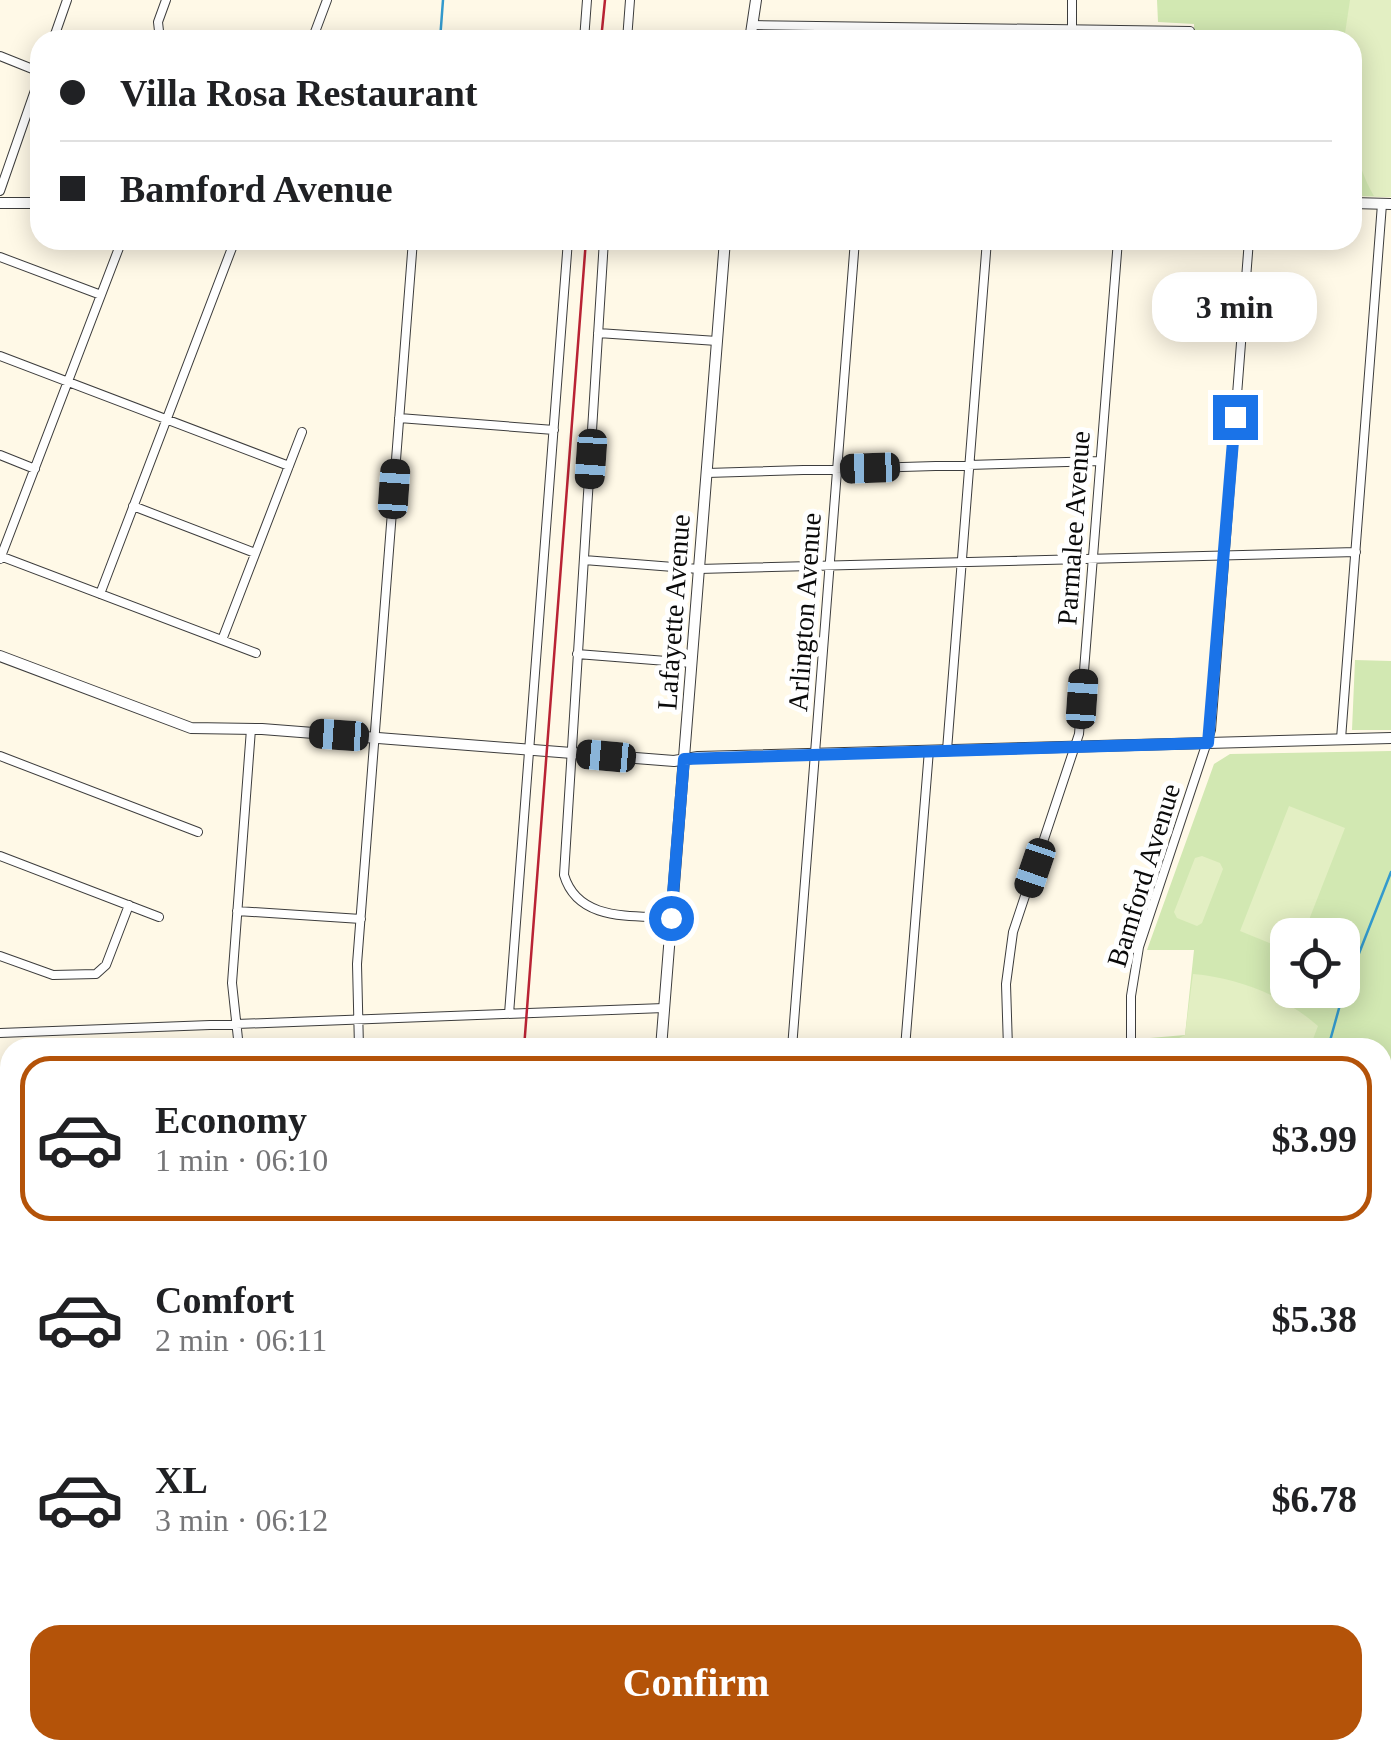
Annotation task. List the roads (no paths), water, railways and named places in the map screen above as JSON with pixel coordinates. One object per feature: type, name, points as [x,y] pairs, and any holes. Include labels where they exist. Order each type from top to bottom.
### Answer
[{"type":"street","points":[[56,30],[67,0]]},
{"type":"street","points":[[159,30],[166,0]]},
{"type":"street","points":[[316,30],[327,0]]},
{"type":"street","points":[[585,30],[587,0]]},
{"type":"street","points":[[628,30],[630,0]]},
{"type":"street","points":[[751,30],[756,0]]},
{"type":"street","points":[[1072,0],[1072,28]]},
{"type":"street","points":[[752,26],[1170,30]]},
{"type":"street","points":[[0,56],[30,70]]},
{"type":"street","points":[[0,191],[30,104]]},
{"type":"street","points":[[0,156],[11,160]]},
{"type":"street","points":[[0,203],[30,203]]},
{"type":"street","points":[[1342,739],[1387,204],[1362,203]]},
{"type":"street","points":[[118,250],[0,557],[256,653]]},
{"type":"street","points":[[100,594],[231,250]]},
{"type":"street","points":[[359,1038],[360,919],[412,250]]},
{"type":"street","points":[[509,1014],[567,250]]},
{"type":"street","points":[[603,250],[564,871],[574,894],[594,911],[671,918]]},
{"type":"street","name":"Lafayette Avenue","points":[[661,1038],[724,250]]},
{"type":"street","name":"Arlington Avenue","points":[[793,1038],[854,250]]},
{"type":"street","points":[[947,750],[986,250]]},
{"type":"street","name":"Parmalee Avenue","points":[[1008,1038],[1006,984],[1013,932],[1077,746],[1117,250]]},
{"type":"street","name":"Bamford Avenue","points":[[1131,1038],[1131,996],[1138,947],[1208,743],[1248,250]]},
{"type":"street","points":[[0,256],[101,295]]},
{"type":"street","points":[[598,332],[716,342]]},
{"type":"street","points":[[0,356],[289,466]]},
{"type":"street","points":[[399,418],[554,430]]},
{"type":"street","points":[[222,640],[302,432]]},
{"type":"street","points":[[0,455],[34,468]]},
{"type":"street","points":[[706,473],[1100,462]]},
{"type":"street","points":[[133,506],[255,553]]},
{"type":"street","points":[[584,560],[699,569],[1356,552]]},
{"type":"street","points":[[577,654],[692,662]]},
{"type":"street","points":[[0,656],[191,728],[573,753],[684,759],[1391,738]]},
{"type":"street","points":[[238,1038],[232,983],[251,729]]},
{"type":"street","points":[[906,1038],[929,750]]},
{"type":"street","points":[[0,756],[198,832]]},
{"type":"street","points":[[0,856],[159,916]]},
{"type":"street","points":[[0,956],[53,975],[96,974],[106,965],[129,905]]},
{"type":"street","points":[[238,912],[360,919]]},
{"type":"street","points":[[0,1033],[664,1008]]},
{"type":"waterway","points":[[441,30],[443,0]]},
{"type":"waterway","points":[[1331,1038],[1343,994],[1391,872]]},
{"type":"railway","points":[[602,30],[605,0]]},
{"type":"railway","points":[[525,1038],[585,250]]}]
